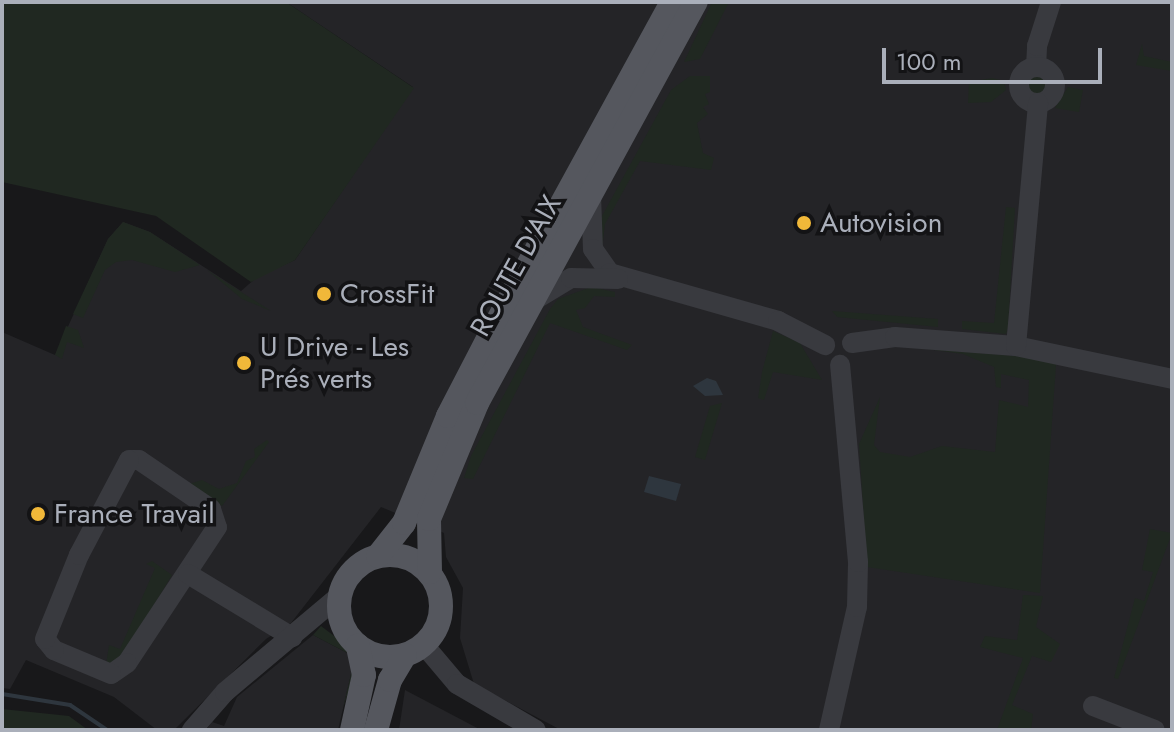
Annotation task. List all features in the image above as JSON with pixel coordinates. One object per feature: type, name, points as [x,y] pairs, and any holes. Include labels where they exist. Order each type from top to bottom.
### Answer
[{"type":"main road","name":"ROUTE D'AIX","points":[[378,556],[404,523],[448,416],[672,2]]},
{"type":"main road","name":"ROUTE D'AIX","points":[[430,572],[425,539],[444,477],[530,303],[696,2]]},
{"type":"main road","points":[[352,730],[364,675],[358,646],[339,615],[339,596],[360,564],[378,556],[406,557],[430,572],[442,599],[441,616],[390,680],[376,730]]},
{"type":"main road","points":[[358,646],[373,654],[415,650]]},
{"type":"street","points":[[1016,346],[1038,103],[1051,97],[1055,83],[1049,71],[1036,67],[1037,46],[1051,2]]},
{"type":"street","points":[[591,191],[593,249],[610,273],[778,321],[825,345]]},
{"type":"street","points":[[530,303],[571,278],[624,279]]},
{"type":"street","points":[[825,345],[835,336],[852,343],[895,337],[1016,346],[1172,379]]},
{"type":"street","points":[[840,365],[852,358],[852,343]]},
{"type":"street","points":[[825,345],[827,359],[840,365]]},
{"type":"street","points":[[829,730],[857,607],[856,538],[840,365]]},
{"type":"street","points":[[129,460],[139,460],[217,519],[188,574],[119,671],[95,668],[54,650],[45,639],[79,555],[129,460]]},
{"type":"street","points":[[188,574],[292,637]]},
{"type":"street","points":[[192,730],[225,692],[339,596]]},
{"type":"street","points":[[415,650],[448,677],[536,730]]},
{"type":"street","points":[[1093,706],[1155,730]]},
{"type":"shaded area","points":[[2,2],[286,2],[414,88],[295,260],[251,282],[156,216],[2,182]]},
{"type":"shaded area","points":[[286,2],[1172,2],[1172,730],[561,730],[474,684],[460,638],[463,588],[446,557],[444,533],[381,507],[291,623],[266,639],[174,730],[157,730],[114,697],[26,660],[10,689],[2,688],[2,332],[55,355],[108,239],[123,222],[150,232],[241,291],[257,277],[295,260],[413,87]]},
{"type":"shaded area","points":[[712,2],[729,2],[700,59],[684,62]]},
{"type":"shaded area","points":[[1142,44],[1144,56],[1172,62],[1172,71],[1136,65]]},
{"type":"shaded area","points":[[690,76],[710,76],[710,92],[705,94],[709,104],[703,107],[708,114],[697,123],[703,153],[714,158],[711,170],[640,161],[605,224],[602,250],[602,216],[671,90]]},
{"type":"shaded area","points":[[1034,76],[1042,76],[1048,86],[1042,96],[1034,96],[1028,90],[1028,82]]},
{"type":"shaded area","points":[[992,78],[1004,81],[1006,90],[991,102],[968,103],[969,82]]},
{"type":"shaded area","points":[[1068,87],[1083,90],[1079,112],[1055,108]]},
{"type":"shaded area","points":[[1006,207],[1015,208],[1006,334],[962,329],[962,321],[994,323]]},
{"type":"shaded area","points":[[123,222],[150,232],[200,265],[175,272],[132,260],[116,262],[105,270],[83,318],[73,314],[108,239]]},
{"type":"shaded area","points":[[207,270],[271,311],[242,299]]},
{"type":"shaded area","points":[[591,287],[615,292],[615,297],[594,296],[585,308],[576,310],[583,327],[632,345],[627,350],[550,323],[473,479],[464,478],[471,456],[550,309],[558,299]]},
{"type":"shaded area","points":[[832,311],[938,319],[938,327],[837,317]]},
{"type":"shaded area","points":[[66,326],[78,330],[84,348],[67,342],[62,359],[55,355]]},
{"type":"shaded area","points":[[773,331],[800,343],[822,380],[773,372],[764,400],[758,398]]},
{"type":"shaded area","points":[[919,348],[1053,359],[1056,365],[1040,593],[867,567],[859,444],[880,397],[874,445],[880,452],[910,457],[942,446],[995,452],[999,400],[1028,407],[1029,380],[1001,374],[1001,388],[996,387],[994,367],[963,354]]},
{"type":"shaded area","points":[[707,378],[716,381],[723,395],[705,396],[693,386]]},
{"type":"shaded area","points":[[722,403],[705,460],[695,457],[710,406]]},
{"type":"shaded area","points":[[267,440],[269,442],[222,506],[189,484],[202,480],[219,489],[237,483],[246,461],[255,457],[254,449]]},
{"type":"shaded area","points":[[649,476],[681,484],[676,501],[644,492]]},
{"type":"shaded area","points":[[1150,529],[1172,533],[1118,679],[1114,678],[1135,598],[1144,601],[1153,572],[1142,570]]},
{"type":"shaded area","points":[[152,561],[172,575],[121,659],[106,665],[109,645],[120,649],[155,568],[146,564]]},
{"type":"shaded area","points":[[1023,595],[1043,596],[1036,627],[1060,644],[1051,662],[1032,656],[1012,705],[1033,714],[1031,730],[997,730],[1023,658],[980,647],[985,636],[1017,640]]},
{"type":"shaded area","points":[[321,626],[354,651],[358,662],[343,708],[355,657],[313,635]]},
{"type":"shaded area","points":[[313,635],[355,657],[338,730],[206,730],[212,722],[224,726],[237,697]]},
{"type":"shaded area","points":[[405,690],[481,730],[399,730]]},
{"type":"shaded area","points":[[2,709],[69,716],[88,730],[2,730]]},
{"type":"waterway","points":[[2,694],[70,705],[107,730]]},
{"type":"place","name":"Autovision","points":[[804,223]]},
{"type":"place","name":"CrossFit","points":[[324,294]]},
{"type":"place","name":"U Drive - Les Prés verts","points":[[244,363]]},
{"type":"place","name":"France Travail","points":[[38,514]]}]
